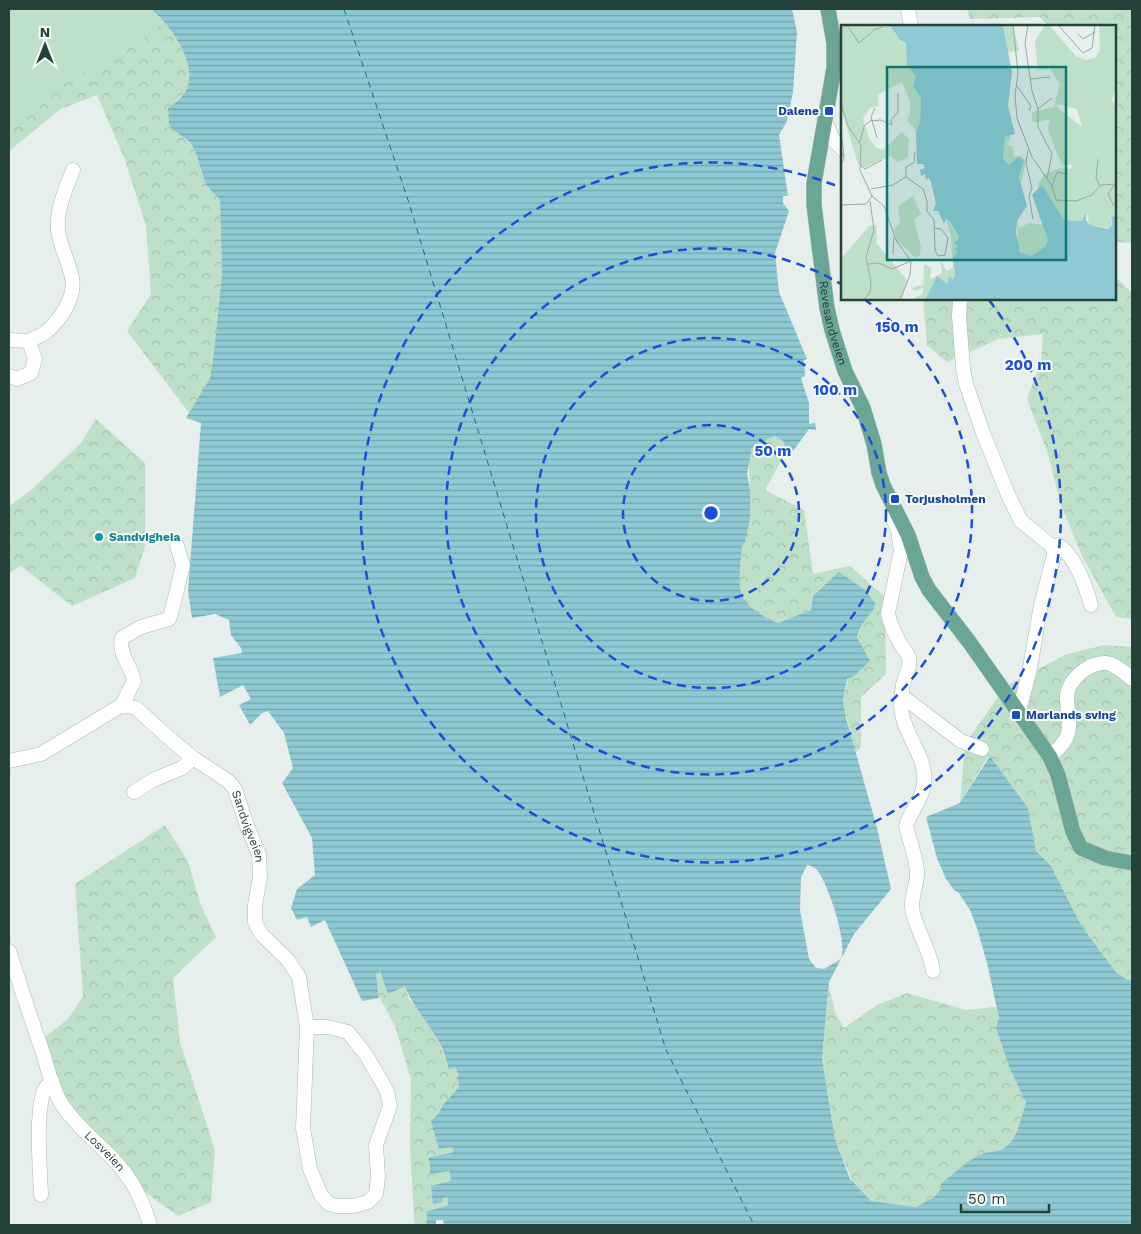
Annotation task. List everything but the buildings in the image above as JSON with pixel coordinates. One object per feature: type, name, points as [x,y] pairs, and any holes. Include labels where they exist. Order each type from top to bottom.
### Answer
[{"type":"main road","name":"Revesandveien","points":[[828,9],[834,43],[834,68],[814,183],[814,205],[826,308],[845,371],[863,408],[874,444],[879,473],[889,498],[908,535],[922,577],[929,590],[970,643],[1050,757],[1058,776],[1072,832],[1081,848],[1105,858],[1129,860]]},
{"type":"street","points":[[908,9],[911,25]]},
{"type":"street","points":[[825,120],[832,138],[841,148]]},
{"type":"street","points":[[9,340],[29,341],[44,333],[58,319],[67,305],[73,288],[72,278],[58,228],[62,200],[73,170]]},
{"type":"street","points":[[960,300],[959,316],[963,368],[966,384],[983,433],[1009,497],[1021,521],[1053,547],[1054,555],[1041,605],[1029,673],[1019,711]]},
{"type":"street","points":[[9,376],[17,379],[31,373],[35,359],[29,341]]},
{"type":"street","points":[[889,498],[886,502],[898,529],[901,551],[888,614],[896,636],[909,658],[901,705],[903,720],[925,774],[921,799],[908,819],[906,826],[917,871],[911,902],[913,914],[931,957],[934,971]]},
{"type":"street","points":[[1053,547],[1058,545],[1063,548],[1071,558],[1087,591],[1091,605]]},
{"type":"street","points":[[9,761],[41,754],[122,706],[134,681],[121,650],[122,638],[141,627],[168,618],[171,614],[183,565],[177,546]]},
{"type":"street","points":[[1050,757],[1063,744],[1068,734],[1068,690],[1081,673],[1094,665],[1107,663],[1121,670],[1132,679]]},
{"type":"street","points":[[902,696],[961,741],[982,749]]},
{"type":"street","name":"Sandvigveien","points":[[122,706],[136,708],[193,758],[228,781],[235,789],[258,854],[260,877],[255,905],[255,922],[262,934],[288,960],[299,977],[307,1027],[303,1128],[310,1169],[321,1194],[330,1204],[354,1206],[368,1202],[376,1194],[378,1177],[376,1145],[390,1106],[387,1091],[366,1055],[348,1032],[328,1027],[307,1027]]},
{"type":"street","points":[[134,792],[153,780],[182,768],[193,758]]},
{"type":"street","name":"Losveien","points":[[9,951],[52,1081],[62,1105],[81,1130],[106,1152],[131,1180],[142,1199],[150,1225]]},
{"type":"street","points":[[41,1195],[39,1134],[42,1097],[45,1087],[52,1081]]},
{"type":"green space","points":[[9,9],[151,9],[167,26],[182,49],[189,73],[188,85],[182,97],[168,108],[172,129],[191,143],[206,185],[220,200],[222,274],[210,378],[189,413],[127,331],[151,294],[146,226],[125,160],[97,95],[61,109],[9,151]]},
{"type":"green space","points":[[9,9],[151,9],[157,14],[158,30],[9,117]]},
{"type":"green space","points":[[967,9],[1132,9],[1132,243],[1116,242],[1116,25],[1047,25],[1040,17],[970,19]]},
{"type":"green space","points":[[1116,277],[1132,293],[1132,619],[1116,617],[1082,556],[1061,505],[1047,451],[1027,399],[1041,362],[1043,334],[999,339],[947,362],[927,345],[923,300],[1116,300]]},
{"type":"green space","points":[[96,419],[145,463],[145,546],[135,578],[72,606],[21,566],[9,573],[9,506],[30,491],[80,444]]},
{"type":"green space","points":[[775,436],[783,441],[787,450],[790,450],[782,459],[765,490],[804,510],[813,574],[850,566],[885,597],[886,674],[861,697],[861,747],[855,753],[843,700],[861,626],[874,609],[811,610],[778,623],[763,617],[750,608],[744,600],[740,589],[739,561],[749,502],[750,453],[756,444]]},
{"type":"green space","points":[[1105,645],[1132,647],[1132,980],[1127,980],[1116,972],[1082,927],[1051,866],[1036,851],[1028,808],[990,756],[960,803],[965,744],[1006,686],[1067,654]]},
{"type":"green space","points":[[165,825],[188,861],[200,903],[216,937],[173,978],[180,1042],[215,1150],[211,1202],[178,1216],[145,1192],[99,1147],[63,1102],[45,1067],[45,1037],[68,1019],[83,996],[75,884]]},
{"type":"green space","points":[[380,970],[405,986],[409,999],[440,1042],[449,1070],[455,1067],[461,1086],[442,1106],[439,1113],[454,1152],[449,1171],[451,1181],[442,1199],[447,1197],[448,1205],[425,1212],[427,1214],[426,1225],[415,1225],[414,1217],[410,1148],[411,1080],[395,1026],[379,996],[376,974]]},
{"type":"green space","points":[[829,986],[835,1012],[844,1028],[877,1005],[907,993],[966,1010],[996,1007],[999,1018],[996,1029],[1009,1067],[1026,1103],[1016,1133],[1007,1146],[993,1151],[941,1189],[929,1201],[916,1207],[871,1201],[853,1183],[835,1139],[822,1059]]},
{"type":"water","points":[[151,9],[792,9],[797,32],[793,92],[787,121],[779,135],[788,196],[783,196],[783,203],[789,211],[775,253],[779,292],[807,359],[804,360],[805,376],[801,378],[809,403],[809,424],[815,423],[816,430],[809,429],[793,451],[787,450],[783,441],[775,436],[756,444],[752,448],[747,473],[750,490],[750,518],[745,542],[742,546],[740,584],[746,602],[763,616],[778,623],[811,610],[813,596],[839,572],[865,590],[875,603],[874,609],[861,626],[857,637],[870,661],[853,677],[847,679],[843,700],[846,718],[877,828],[891,889],[854,934],[841,959],[829,982],[822,1059],[835,1139],[850,1179],[871,1201],[916,1207],[934,1197],[941,1189],[941,1184],[971,1160],[982,1154],[1005,1147],[1017,1131],[1026,1103],[1009,1067],[996,1028],[999,1018],[977,928],[970,910],[959,893],[954,890],[946,879],[937,858],[926,817],[960,803],[990,756],[1028,808],[1036,851],[1051,866],[1082,927],[1116,972],[1127,980],[1132,980],[1132,1225],[444,1225],[443,1220],[436,1220],[436,1225],[426,1225],[427,1214],[425,1212],[448,1205],[447,1197],[442,1199],[442,1202],[433,1204],[431,1186],[451,1181],[449,1171],[430,1174],[428,1158],[454,1152],[452,1147],[439,1149],[431,1121],[460,1086],[457,1078],[459,1075],[455,1067],[449,1070],[440,1043],[405,986],[388,994],[380,971],[376,974],[379,998],[362,1001],[325,920],[311,927],[307,917],[297,920],[291,908],[297,889],[315,875],[312,838],[282,783],[293,768],[284,733],[268,711],[262,713],[250,725],[239,705],[251,699],[243,685],[220,697],[213,658],[242,653],[241,648],[231,635],[229,620],[215,614],[192,618],[188,591],[201,423],[186,418],[210,378],[222,274],[220,200],[206,185],[191,143],[172,129],[169,124],[168,108],[183,95],[188,85],[189,73],[182,49],[167,26]],"holes":[[[807,865],[816,869],[826,887],[836,913],[842,940],[841,959],[824,969],[816,968],[809,959],[800,910],[801,877]]]},
{"type":"ferry route","points":[[344,9],[409,203],[666,1050],[754,1225]]},
{"type":"place","name":"Dalene","points":[[829,111]]},
{"type":"place","name":"Torjusholmen","points":[[895,499]]},
{"type":"place","name":"Sandvigheia","points":[[99,537]]},
{"type":"place","name":"Mørlands sving","points":[[1016,715]]}]
